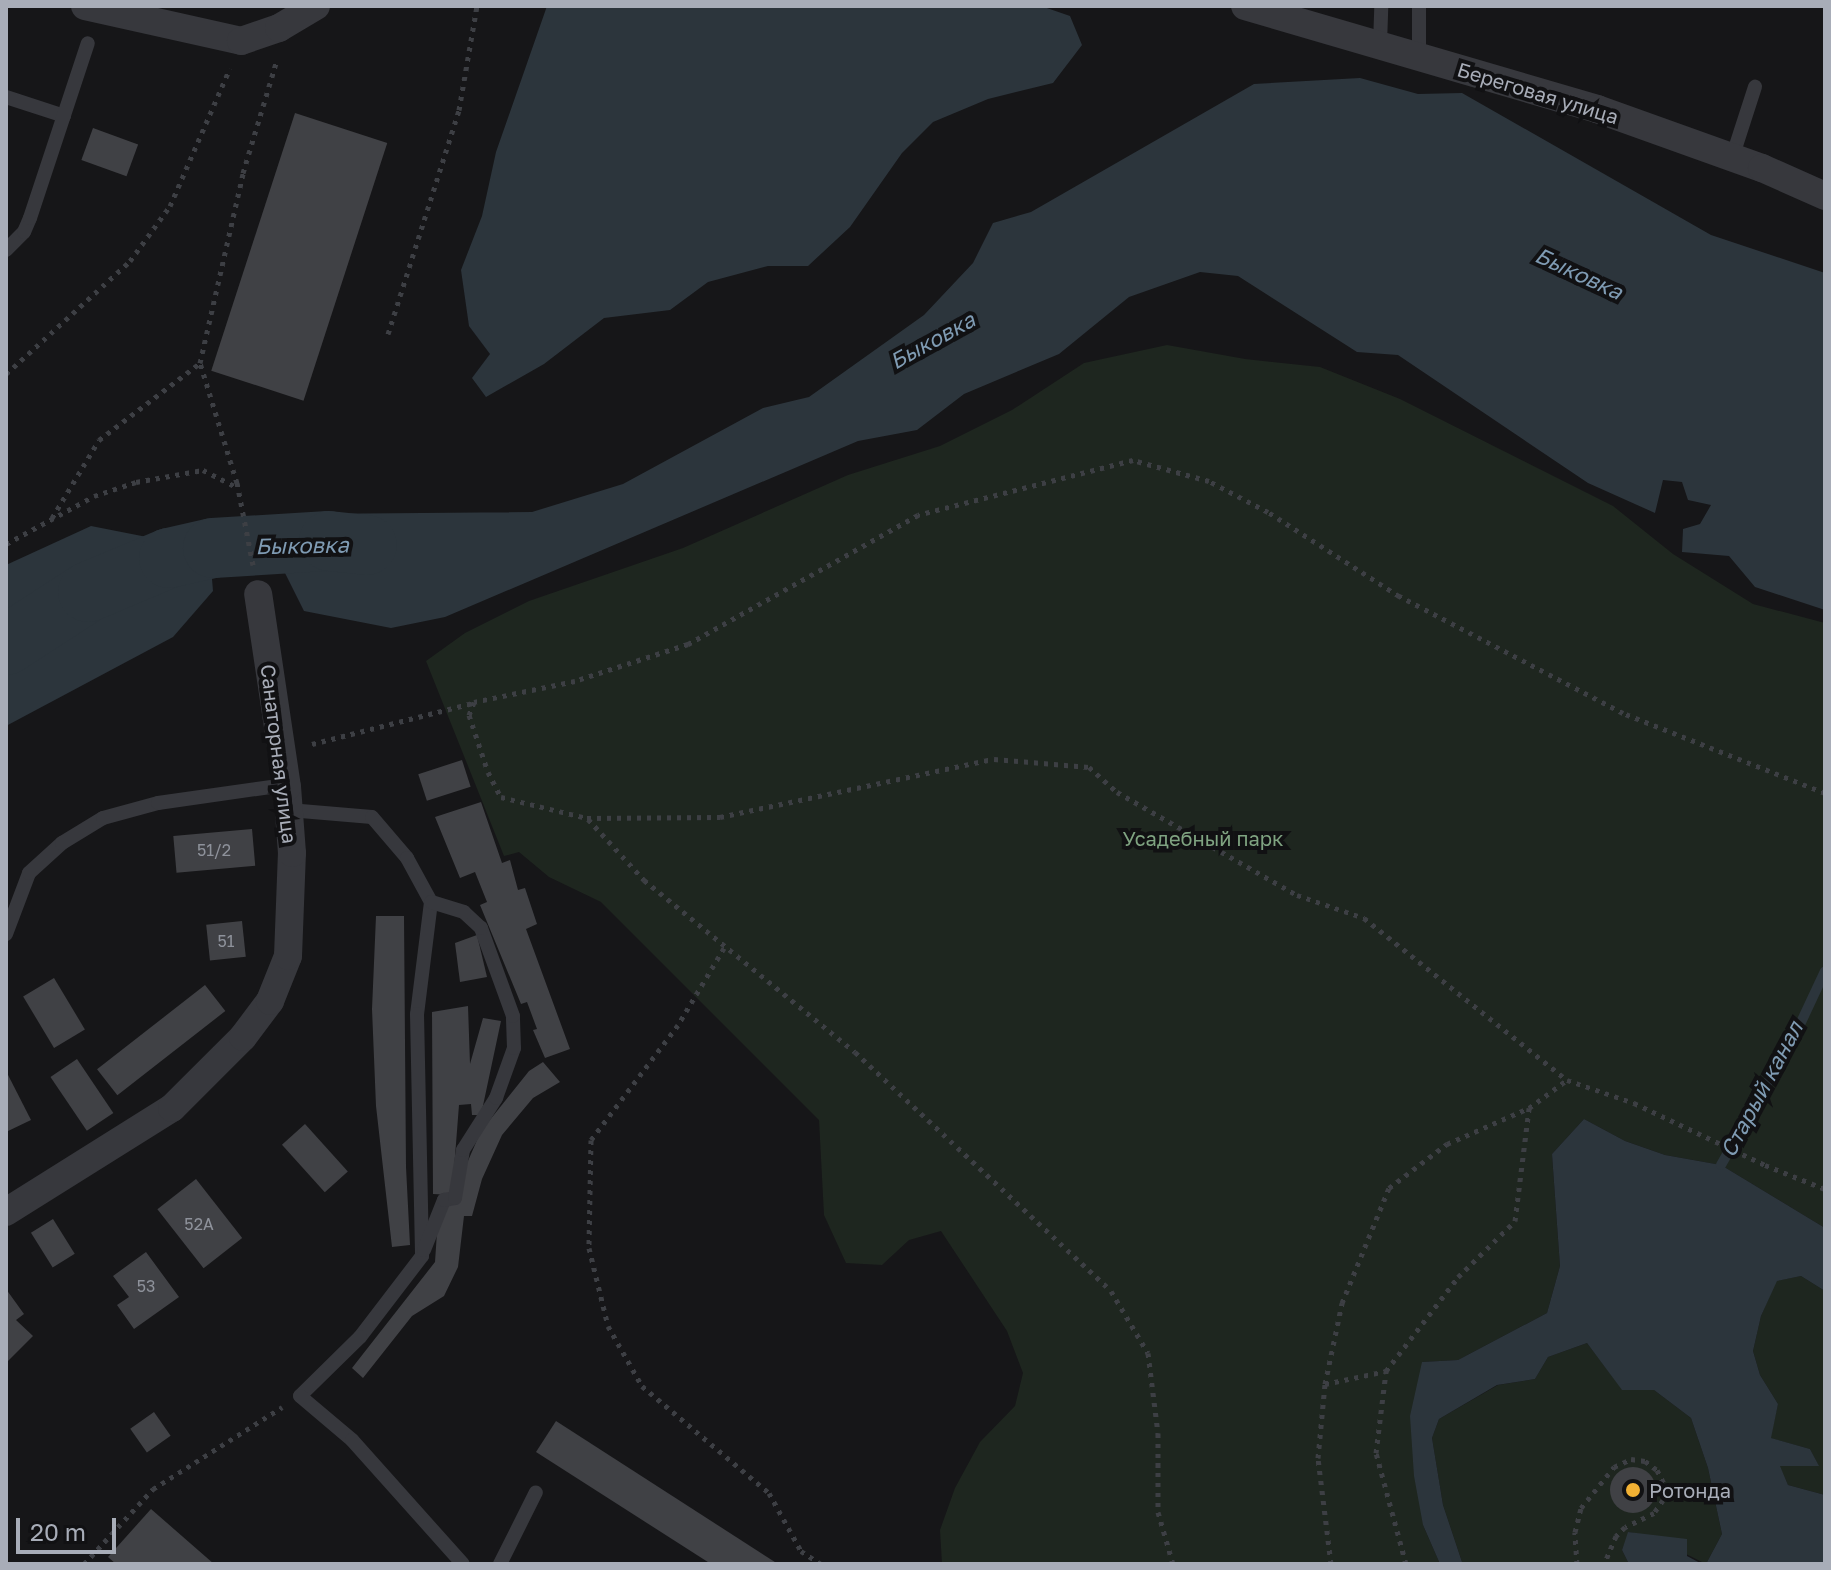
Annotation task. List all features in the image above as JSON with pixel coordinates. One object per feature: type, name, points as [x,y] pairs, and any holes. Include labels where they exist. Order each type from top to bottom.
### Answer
[{"type":"street","points":[[85,6],[241,41],[289,22],[316,6]]},
{"type":"street","name":"Береговая улица","points":[[1245,6],[1597,109],[1825,196]]},
{"type":"street","name":"Санаторная улица","points":[[6,1212],[172,1108],[243,1037],[270,1001],[288,956],[291,906],[281,752],[258,594]]},
{"type":"lane","points":[[1380,44],[1381,6]]},
{"type":"lane","points":[[1419,6],[1419,56]]},
{"type":"lane","points":[[6,250],[24,232],[88,43]]},
{"type":"lane","points":[[1732,158],[1755,87]]},
{"type":"lane","points":[[6,97],[64,116]]},
{"type":"lane","points":[[6,934],[29,873],[62,843],[103,818],[158,803],[283,798],[372,817],[407,858],[431,902],[417,1014],[422,1256]]},
{"type":"lane","points":[[431,902],[464,912],[481,928],[513,1016],[514,1048],[496,1098],[463,1150],[455,1198],[444,1200],[422,1256],[360,1337],[300,1396],[352,1440],[463,1564]]},
{"type":"lane","points":[[500,1564],[536,1492]]},
{"type":"path","points":[[388,334],[459,110],[477,6]]},
{"type":"path","points":[[258,594],[238,488],[200,363],[243,173],[289,22]]},
{"type":"path","points":[[6,374],[130,261],[170,206],[241,41]]},
{"type":"path","points":[[52,519],[99,440],[200,363]]},
{"type":"path","points":[[281,752],[474,702],[575,681],[688,644],[918,515],[1133,460],[1209,481],[1257,506],[1399,596],[1623,713],[1740,762],[1825,793]]},
{"type":"path","points":[[6,544],[94,496],[178,473],[203,470],[238,488]]},
{"type":"path","points":[[474,702],[469,715],[488,772],[501,797],[587,818],[720,817],[994,759],[1089,767],[1117,792],[1297,895],[1364,918],[1567,1080],[1634,1103],[1765,1165],[1825,1189]]},
{"type":"path","points":[[587,818],[644,880],[855,1052],[1111,1291],[1148,1353],[1158,1433],[1158,1512],[1173,1564]]},
{"type":"path","points":[[724,948],[678,1025],[591,1140],[589,1248],[608,1326],[642,1386],[769,1493],[801,1551],[821,1564]]},
{"type":"path","points":[[1331,1564],[1318,1458],[1325,1384],[1342,1303],[1389,1188],[1447,1144],[1529,1108],[1567,1080]]},
{"type":"path","points":[[1406,1564],[1376,1453],[1386,1371],[1458,1277],[1515,1221],[1529,1108]]},
{"type":"path","points":[[1325,1384],[1386,1371]]},
{"type":"path","points":[[84,1564],[153,1489],[300,1396]]},
{"type":"path","points":[[1577,1564],[1575,1532],[1581,1508],[1614,1467],[1631,1459],[1645,1461],[1657,1470],[1664,1484],[1663,1500],[1654,1513],[1616,1536],[1604,1564]]},
{"type":"green space","name":"Усадебный парк","points":[[1167,345],[1245,359],[1320,367],[1400,399],[1613,506],[1673,554],[1753,604],[1825,623],[1825,1228],[1721,1165],[1665,1155],[1625,1141],[1584,1119],[1552,1154],[1560,1266],[1547,1313],[1458,1360],[1422,1362],[1423,1525],[1440,1564],[942,1564],[940,1530],[955,1488],[980,1442],[1015,1406],[1023,1373],[1007,1331],[941,1231],[909,1240],[882,1265],[846,1263],[824,1215],[819,1120],[601,902],[549,877],[519,852],[504,856],[426,661],[465,633],[529,601],[683,548],[848,475],[940,446],[1012,410],[1084,363]]},
{"type":"green space","points":[[1801,1276],[1825,1291],[1825,1495],[1788,1485],[1779,1465],[1818,1465],[1810,1449],[1770,1438],[1778,1404],[1760,1375],[1753,1351],[1761,1316],[1776,1281]]},
{"type":"green space","points":[[1587,1343],[1622,1389],[1654,1390],[1691,1418],[1708,1468],[1722,1534],[1706,1564],[1650,1536],[1629,1532],[1622,1550],[1629,1564],[1462,1562],[1443,1505],[1432,1438],[1439,1419],[1498,1385],[1535,1379],[1548,1357]]},
{"type":"water","points":[[547,6],[1041,6],[1070,16],[1082,45],[1053,83],[988,99],[933,122],[902,153],[850,227],[808,266],[768,266],[708,282],[670,310],[604,318],[544,364],[486,397],[472,378],[490,354],[469,326],[461,270],[482,216],[496,152]]},
{"type":"water","points":[[1360,78],[1418,94],[1462,93],[1711,235],[1825,273],[1825,610],[1755,587],[1729,556],[1682,552],[1683,529],[1700,524],[1711,505],[1688,500],[1682,482],[1663,480],[1655,513],[1588,483],[1398,355],[1357,352],[1238,276],[1200,272],[1129,297],[1059,354],[964,394],[917,430],[858,441],[445,617],[391,628],[304,611],[283,569],[286,534],[305,514],[532,512],[623,484],[763,408],[809,397],[924,315],[973,263],[993,223],[1031,212],[1254,84]]},
{"type":"water","points":[[91,526],[152,538],[211,567],[213,591],[173,637],[6,726],[6,565]]},
{"type":"water","points":[[1584,1119],[1625,1141],[1665,1155],[1721,1165],[1825,1228],[1825,1291],[1801,1276],[1777,1281],[1761,1316],[1753,1351],[1760,1375],[1778,1404],[1771,1438],[1810,1449],[1819,1466],[1780,1466],[1788,1485],[1825,1495],[1825,1564],[1706,1564],[1722,1534],[1708,1468],[1691,1418],[1654,1390],[1622,1390],[1587,1343],[1548,1357],[1535,1379],[1497,1385],[1439,1419],[1432,1438],[1443,1505],[1462,1562],[1467,1564],[1440,1564],[1423,1525],[1414,1476],[1410,1416],[1422,1362],[1458,1360],[1547,1313],[1560,1266],[1552,1154]]},
{"type":"water","points":[[1628,1532],[1687,1539],[1687,1556],[1702,1564],[1629,1564],[1622,1550]]},
{"type":"building","points":[[295,113],[387,143],[304,401],[211,371]]},
{"type":"building","points":[[93,128],[138,144],[126,176],[81,160]]},
{"type":"building","points":[[462,760],[471,787],[427,801],[418,774]]},
{"type":"building","points":[[481,802],[502,863],[510,860],[518,890],[525,888],[537,924],[526,929],[570,1049],[545,1058],[533,1030],[537,1029],[527,1002],[521,1004],[480,905],[487,902],[475,872],[460,878],[435,817]]},
{"type":"building","points":[[252,829],[255,866],[177,873],[173,836]]},
{"type":"building","points":[[376,916],[404,916],[406,1167],[410,1245],[392,1247],[376,1106],[372,1009]]},
{"type":"building","points":[[242,921],[246,957],[210,961],[206,925]]},
{"type":"building","points":[[477,935],[487,977],[460,982],[455,943]]},
{"type":"building","points":[[54,978],[85,1029],[54,1048],[23,997]]},
{"type":"building","points":[[205,985],[225,1011],[117,1095],[97,1069]]},
{"type":"building","points":[[468,1006],[470,1064],[483,1018],[501,1021],[481,1115],[472,1115],[471,1104],[459,1105],[452,1195],[433,1194],[432,1012]]},
{"type":"building","points":[[77,1059],[113,1113],[87,1131],[50,1077]]},
{"type":"building","points":[[543,1062],[560,1082],[533,1098],[502,1135],[482,1179],[472,1216],[464,1216],[458,1267],[444,1296],[412,1316],[363,1378],[352,1368],[435,1262],[437,1232],[481,1131],[529,1071]]},
{"type":"building","points":[[6,1071],[31,1120],[6,1132]]},
{"type":"building","points":[[305,1124],[348,1172],[325,1192],[282,1145]]},
{"type":"building","points":[[196,1179],[242,1238],[204,1268],[157,1209]]},
{"type":"building","points":[[53,1219],[75,1254],[53,1268],[31,1233]]},
{"type":"building","points":[[146,1252],[179,1297],[134,1329],[117,1305],[129,1297],[113,1276]]},
{"type":"building","points":[[6,1289],[24,1314],[16,1320],[33,1336],[6,1363]]},
{"type":"building","points":[[154,1412],[171,1436],[147,1452],[130,1429]]},
{"type":"building","points":[[556,1421],[778,1564],[711,1564],[536,1452]]},
{"type":"building","name":"Ротонда","points":[[1633,1467],[1649,1474],[1656,1490],[1649,1506],[1633,1513],[1617,1506],[1610,1490],[1617,1474]]},
{"type":"building","points":[[151,1509],[214,1564],[116,1564],[108,1557]]},
{"type":"waterway","name":"Быковка","points":[[6,645],[88,592],[169,558],[213,548],[329,541],[367,545]]},
{"type":"waterway","name":"Старый канал","points":[[1721,1165],[1796,1033],[1825,971]]},
{"type":"place","name":"Ротонда","points":[[1633,1490]]}]
